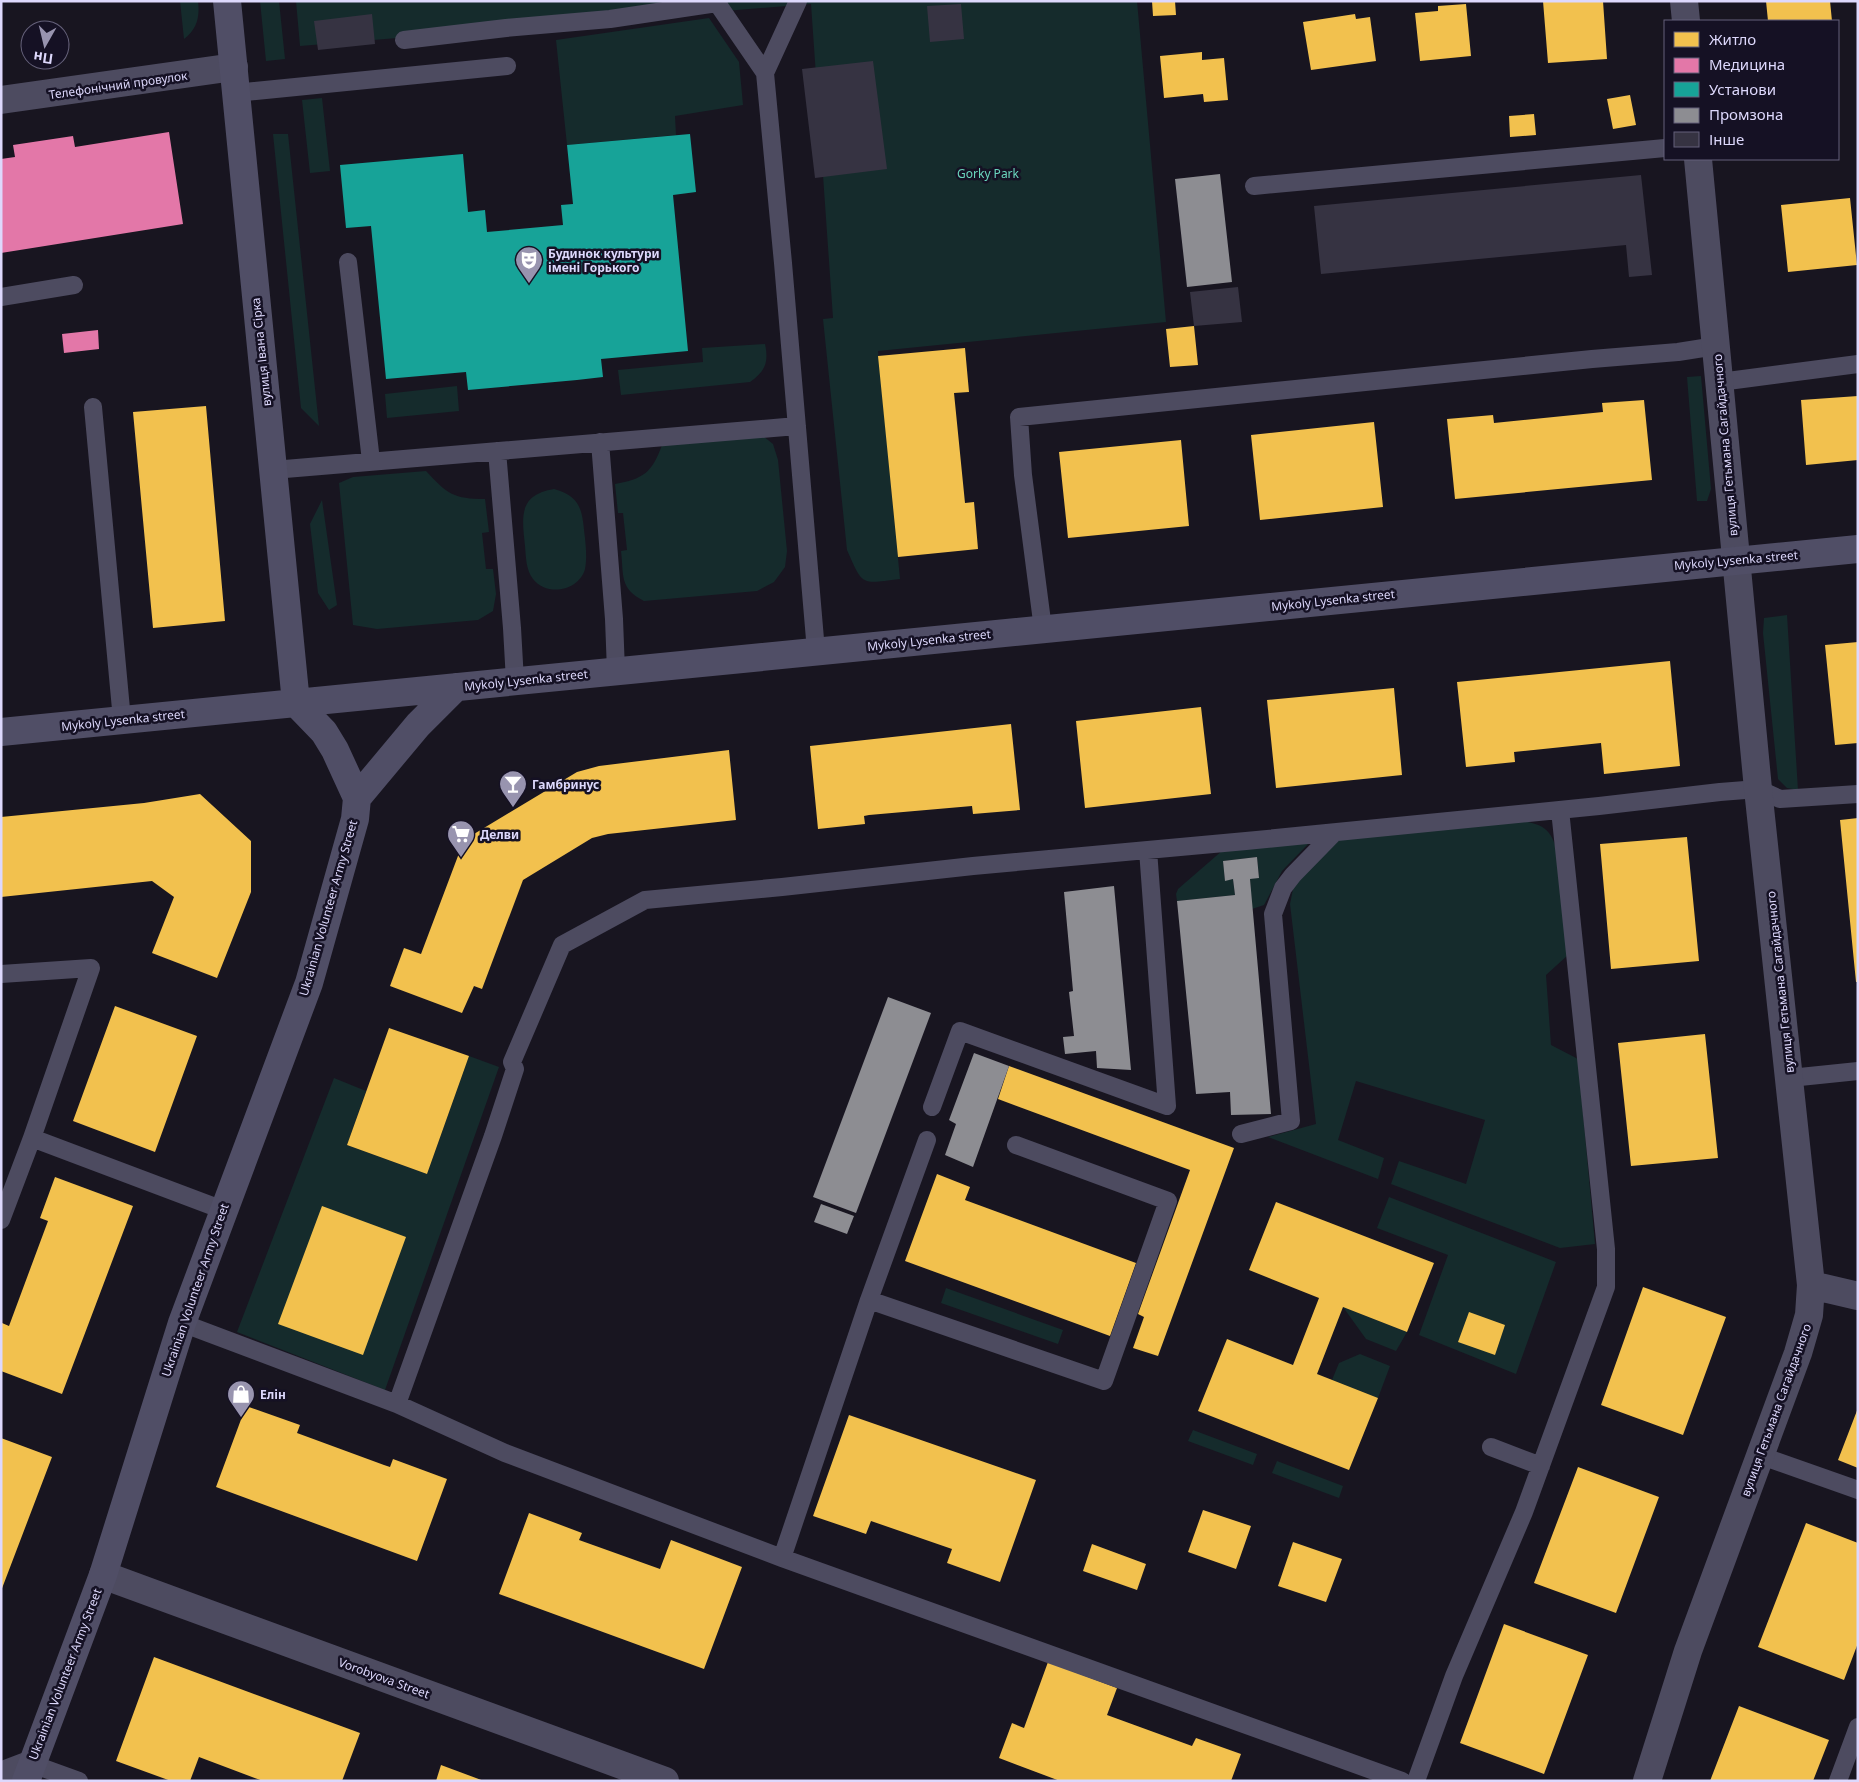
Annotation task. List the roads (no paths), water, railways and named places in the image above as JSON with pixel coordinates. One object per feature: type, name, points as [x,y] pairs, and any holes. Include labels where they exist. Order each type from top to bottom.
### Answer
[{"type":"street","name":"вулиця Івана Сірка","points":[[228,1],[296,703]]},
{"type":"street","points":[[1684,1],[1686,20]]},
{"type":"street","name":"Телефонічний провулок","points":[[1,100],[169,78],[235,80]]},
{"type":"street","name":"вулиця Гетьмана Сагайдачного","points":[[1647,1781],[1688,1650],[1808,1322],[1811,1285],[1758,789],[1698,160]]},
{"type":"street","name":"Mykoly Lysenka street","points":[[1,732],[1858,549]]},
{"type":"street","points":[[296,703],[324,732],[335,750],[357,798],[418,725],[456,687]]},
{"type":"street","name":"Ukrainian Volunteer Army Street","points":[[29,1772],[103,1575],[182,1323],[313,970],[355,819],[357,798]]},
{"type":"street","points":[[1811,1285],[1858,1296]]},
{"type":"street","name":"Vorobyova Street","points":[[103,1575],[665,1781]]},
{"type":"street","points":[[1,1776],[29,1772]]},
{"type":"lane","points":[[764,73],[798,1]]},
{"type":"lane","points":[[404,40],[506,28],[610,19],[718,2],[764,73],[816,652]]},
{"type":"lane","points":[[235,80],[507,66]]},
{"type":"lane","points":[[1254,186],[1664,148]]},
{"type":"lane","points":[[348,262],[372,461]]},
{"type":"lane","points":[[1,297],[74,285]]},
{"type":"lane","points":[[1043,629],[1023,475],[1019,417],[1678,352],[1716,346]]},
{"type":"lane","points":[[1720,382],[1858,364]]},
{"type":"lane","points":[[93,407],[122,720]]},
{"type":"lane","points":[[273,470],[797,426]]},
{"type":"lane","points":[[600,442],[614,619],[616,671]]},
{"type":"lane","points":[[497,451],[515,680]]},
{"type":"lane","points":[[397,1404],[493,1136],[515,1069],[512,1062],[562,945],[645,900],[972,866],[1560,810],[1720,792],[1758,789],[1780,800],[1858,794]]},
{"type":"lane","points":[[1416,1781],[1454,1676],[1524,1512],[1606,1287],[1605,1240],[1560,810]]},
{"type":"lane","points":[[1241,1134],[1291,1121],[1273,914],[1283,888],[1334,832]]},
{"type":"lane","points":[[932,1107],[960,1031],[1167,1106],[1148,850]]},
{"type":"lane","points":[[1,974],[91,968],[32,1138],[1,1220]]},
{"type":"lane","points":[[1790,1078],[1858,1071]]},
{"type":"lane","points":[[32,1138],[223,1210]]},
{"type":"lane","points":[[782,1558],[869,1300],[927,1140]]},
{"type":"lane","points":[[869,1300],[1104,1381],[1168,1201],[1016,1145]]},
{"type":"lane","points":[[182,1323],[397,1404],[505,1453],[782,1558],[1402,1781]]},
{"type":"lane","points":[[1491,1447],[1541,1466]]},
{"type":"lane","points":[[1759,1455],[1858,1490]]},
{"type":"lane","points":[[1838,1781],[1856,1736]]},
{"type":"lane","points":[[29,1772],[79,1781]]},
{"type":"place","name":"Будинок культури імені Горького","points":[[529,284]]},
{"type":"place","name":"Гамбринус","points":[[513,808]]},
{"type":"place","name":"Делви","points":[[461,858]]},
{"type":"place","name":"Елін","points":[[241,1418]]},
{"type":"park label","name":"Gorky Park","points":[[988,173]]}]
